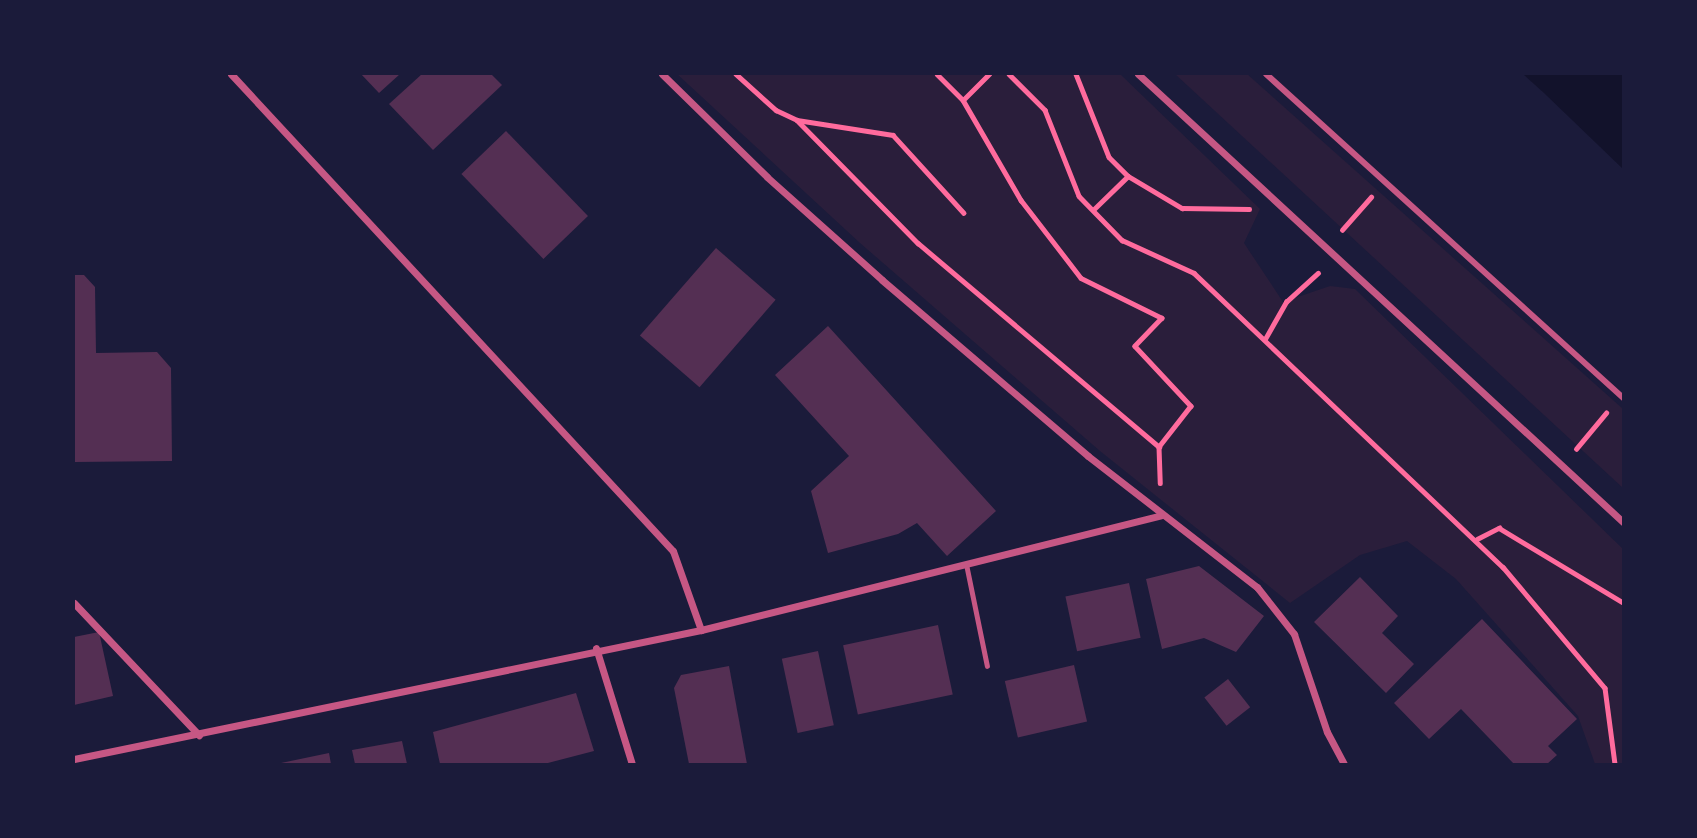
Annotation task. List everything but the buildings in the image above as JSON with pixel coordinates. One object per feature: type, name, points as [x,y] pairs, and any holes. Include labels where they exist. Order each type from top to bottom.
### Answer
[{"type":"street","points":[[231,74],[673,551],[701,630]]},
{"type":"street","points":[[662,74],[767,177],[882,280],[1161,515],[1257,587],[1284,618],[1301,649],[1327,732],[1344,765]]},
{"type":"street","points":[[1138,74],[1324,250],[1623,523]]},
{"type":"street","points":[[1266,74],[1386,180],[1622,397]]},
{"type":"street","points":[[74,759],[199,735],[596,648],[701,630],[1161,515]]},
{"type":"street","points":[[74,603],[199,735]]},
{"type":"street","points":[[596,648],[632,765]]},
{"type":"lane","points":[[966,564],[987,666]]},
{"type":"path","points":[[736,74],[776,110],[797,120],[893,135],[964,213]]},
{"type":"path","points":[[937,74],[964,100],[1021,200],[1081,278],[1161,318],[1136,346],[1191,406],[1160,447],[1161,515]]},
{"type":"path","points":[[964,100],[989,74]]},
{"type":"path","points":[[1009,74],[1045,110],[1079,196],[1122,240],[1194,273],[1477,539],[1605,688],[1615,765]]},
{"type":"path","points":[[1076,74],[1110,157],[1128,176],[1182,208],[1281,209]]},
{"type":"path","points":[[797,120],[918,243],[1160,447]]},
{"type":"path","points":[[1094,209],[1128,176]]},
{"type":"path","points":[[1265,339],[1286,302],[1316,279],[1324,250],[1386,180]]},
{"type":"path","points":[[1562,466],[1622,397]]},
{"type":"path","points":[[1477,539],[1499,528],[1623,603]]},
{"type":"shaded area","points":[[677,74],[1120,74],[1260,209],[1244,243],[1283,302],[1330,286],[1355,289],[1623,549],[1623,764],[1595,764],[1578,716],[1456,579],[1407,541],[1360,555],[1290,603],[1100,451],[860,243]]},
{"type":"shaded area","points":[[1175,74],[1247,74],[1623,409],[1623,488]]},
{"type":"shaded area","points":[[1523,74],[1623,74],[1623,169],[1544,93]]}]
